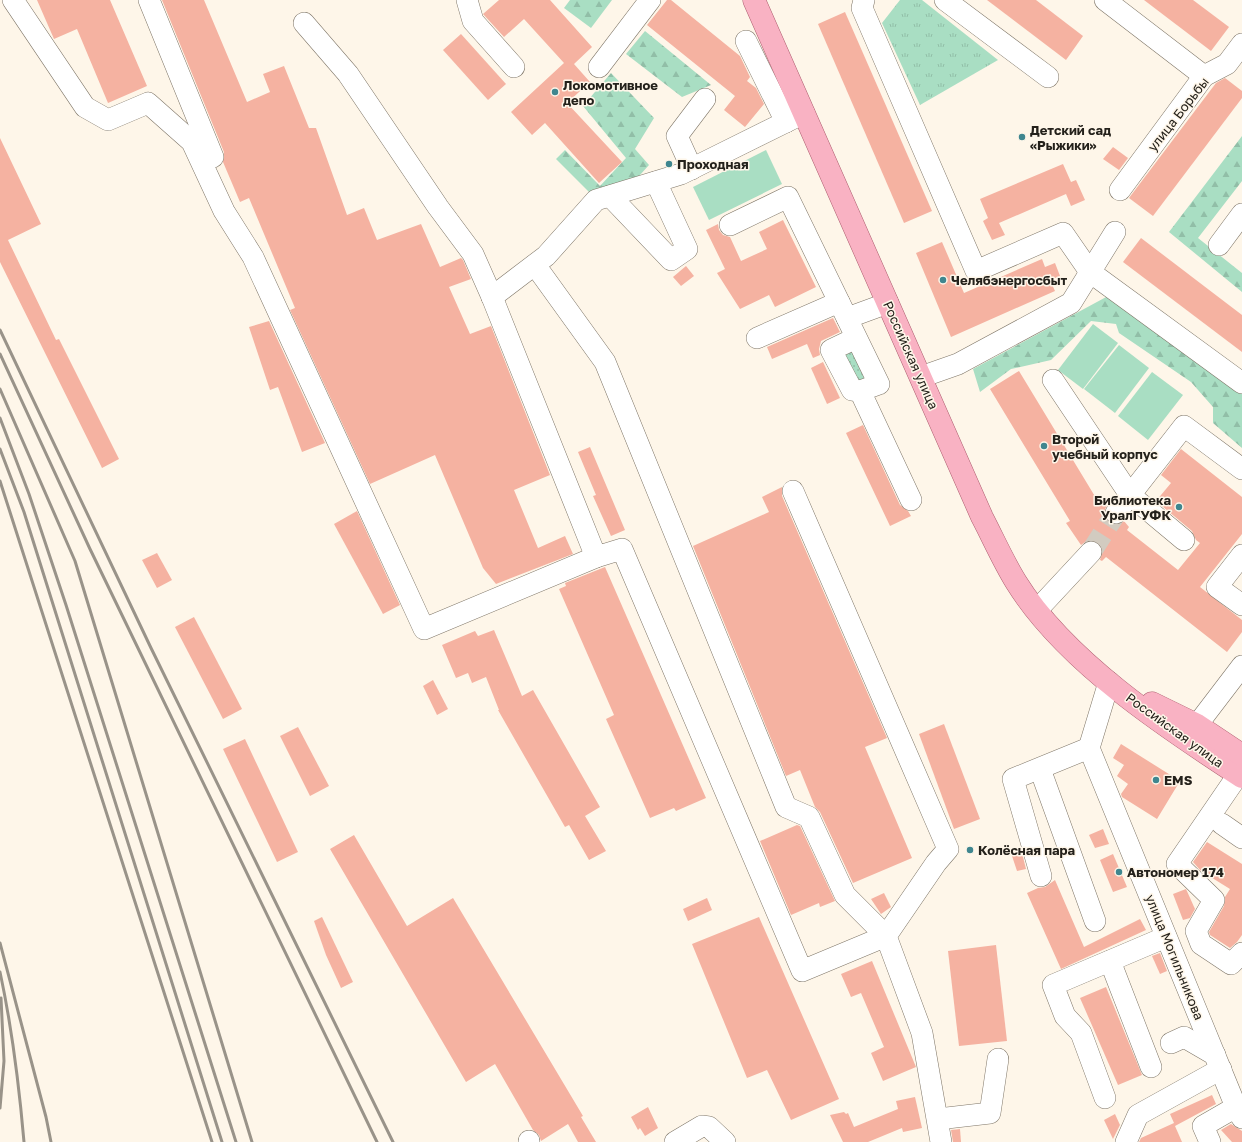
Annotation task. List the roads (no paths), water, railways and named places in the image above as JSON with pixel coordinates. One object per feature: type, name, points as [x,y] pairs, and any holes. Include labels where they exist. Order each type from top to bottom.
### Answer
[{"type":"main road","name":"Российская улица","points":[[754,0],[795,117],[888,303],[982,517],[1016,582],[1037,610],[1066,643],[1109,682],[1186,741],[1241,769]]},
{"type":"main road","name":"Российская улица","points":[[1109,682],[1197,725],[1241,769]]},
{"type":"street","points":[[13,0],[85,107],[108,120],[148,103],[192,142],[224,211],[253,256]]},
{"type":"street","points":[[149,0],[253,256],[424,629],[596,557],[622,549],[802,971],[886,936],[936,863],[948,849],[793,491]]},
{"type":"street","points":[[467,0],[473,21],[514,67]]},
{"type":"street","points":[[599,67],[650,0]]},
{"type":"street","points":[[864,0],[862,8],[976,271],[1063,233],[1090,272],[1242,383]]},
{"type":"street","points":[[945,0],[1048,77]]},
{"type":"street","points":[[1105,0],[1204,76]]},
{"type":"street","points":[[304,22],[348,74],[438,207],[472,254],[492,297],[596,557]]},
{"type":"street","points":[[492,297],[546,256],[596,200],[656,182],[692,169],[795,117],[746,41]]},
{"type":"street","name":"улица Борьбы","points":[[1120,190],[1204,76],[1227,64],[1239,53]]},
{"type":"street","points":[[692,169],[676,136],[706,99]]},
{"type":"street","points":[[610,196],[672,260],[687,249],[656,182]]},
{"type":"street","points":[[730,225],[788,197],[878,384],[860,392],[912,500]]},
{"type":"street","points":[[1219,246],[1242,214]]},
{"type":"street","points":[[921,377],[958,364],[1071,303],[1115,232]]},
{"type":"street","points":[[535,265],[605,362],[786,807],[809,817],[845,895],[886,936],[922,1033],[941,1142]]},
{"type":"street","points":[[757,338],[843,310],[888,303]]},
{"type":"street","points":[[1053,380],[1130,495],[1184,540]]},
{"type":"street","points":[[1116,513],[1184,426],[1242,469]]},
{"type":"street","points":[[1037,610],[1091,552]]},
{"type":"street","points":[[1242,555],[1217,587],[1242,605]]},
{"type":"street","points":[[1197,725],[1242,666]]},
{"type":"street","points":[[1041,876],[1013,779],[1089,748],[1109,682]]},
{"type":"street","name":"улица Могильникова","points":[[1089,748],[1239,1112]]},
{"type":"street","points":[[1040,769],[1095,922]]},
{"type":"street","points":[[1241,769],[1177,864],[1214,900],[1196,931],[1201,944],[1231,964],[1242,953]]},
{"type":"street","points":[[1222,824],[1242,838]]},
{"type":"street","points":[[1105,1098],[1081,1033],[1066,1016],[1053,985],[1166,937]]},
{"type":"street","points":[[1110,961],[1151,1068]]},
{"type":"street","points":[[1126,1142],[1138,1115],[1218,1062],[1184,1037],[1171,1043]]},
{"type":"street","points":[[938,1119],[990,1113],[998,1059]]},
{"type":"street","points":[[1210,1142],[1203,1126],[1239,1112]]},
{"type":"street","points":[[675,1142],[702,1126],[712,1129],[725,1142]]},
{"type":"tunnel","points":[[1091,552],[1116,513]]},
{"type":"railway","points":[[0,330],[151,648],[393,1142]]},
{"type":"railway","points":[[0,354],[90,549],[377,1142]]},
{"type":"railway","points":[[0,389],[75,561],[252,1142]]},
{"type":"railway","points":[[0,418],[29,494],[66,605],[236,1142]]},
{"type":"railway","points":[[0,449],[24,512],[222,1142]]},
{"type":"railway","points":[[0,481],[212,1142]]},
{"type":"railway","points":[[0,943],[46,1117],[51,1142]]},
{"type":"railway","points":[[0,972],[15,1056],[24,1142]]},
{"type":"railway","points":[[0,1108],[4,1061],[1,998]]},
{"type":"place","name":"Локомотивное депо","points":[[555,92]]},
{"type":"place","name":"Детский сад «Рыжики»","points":[[1022,137]]},
{"type":"place","name":"Проходная","points":[[669,164]]},
{"type":"place","name":"Челябэнергосбыт","points":[[943,280]]},
{"type":"place","name":"Второй учебный корпус","points":[[1044,446]]},
{"type":"place","name":"Библиотека УралГУФК","points":[[1179,507]]},
{"type":"place","name":"EMS","points":[[1156,780]]},
{"type":"place","name":"Колёсная пара","points":[[970,850]]},
{"type":"place","name":"Автономер 174","points":[[1119,872]]}]
